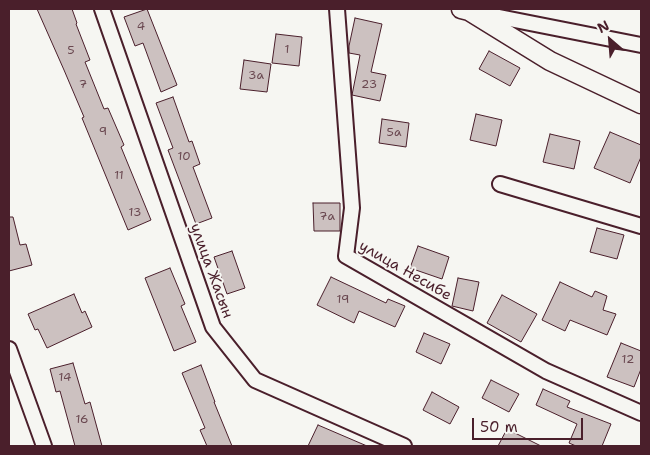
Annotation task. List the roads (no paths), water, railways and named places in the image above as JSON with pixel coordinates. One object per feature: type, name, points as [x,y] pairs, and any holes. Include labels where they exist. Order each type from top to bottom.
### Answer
[{"type":"street","name":"улица Жасын","points":[[102,9],[213,327],[255,380],[404,446]]},
{"type":"street","name":"улица Несибе","points":[[337,9],[352,208],[346,256],[546,371],[641,413]]},
{"type":"street","points":[[465,10],[641,45]]},
{"type":"street","points":[[465,10],[550,61],[641,104]]},
{"type":"street","points":[[500,184],[641,226]]},
{"type":"street","points":[[9,349],[44,446]]}]
